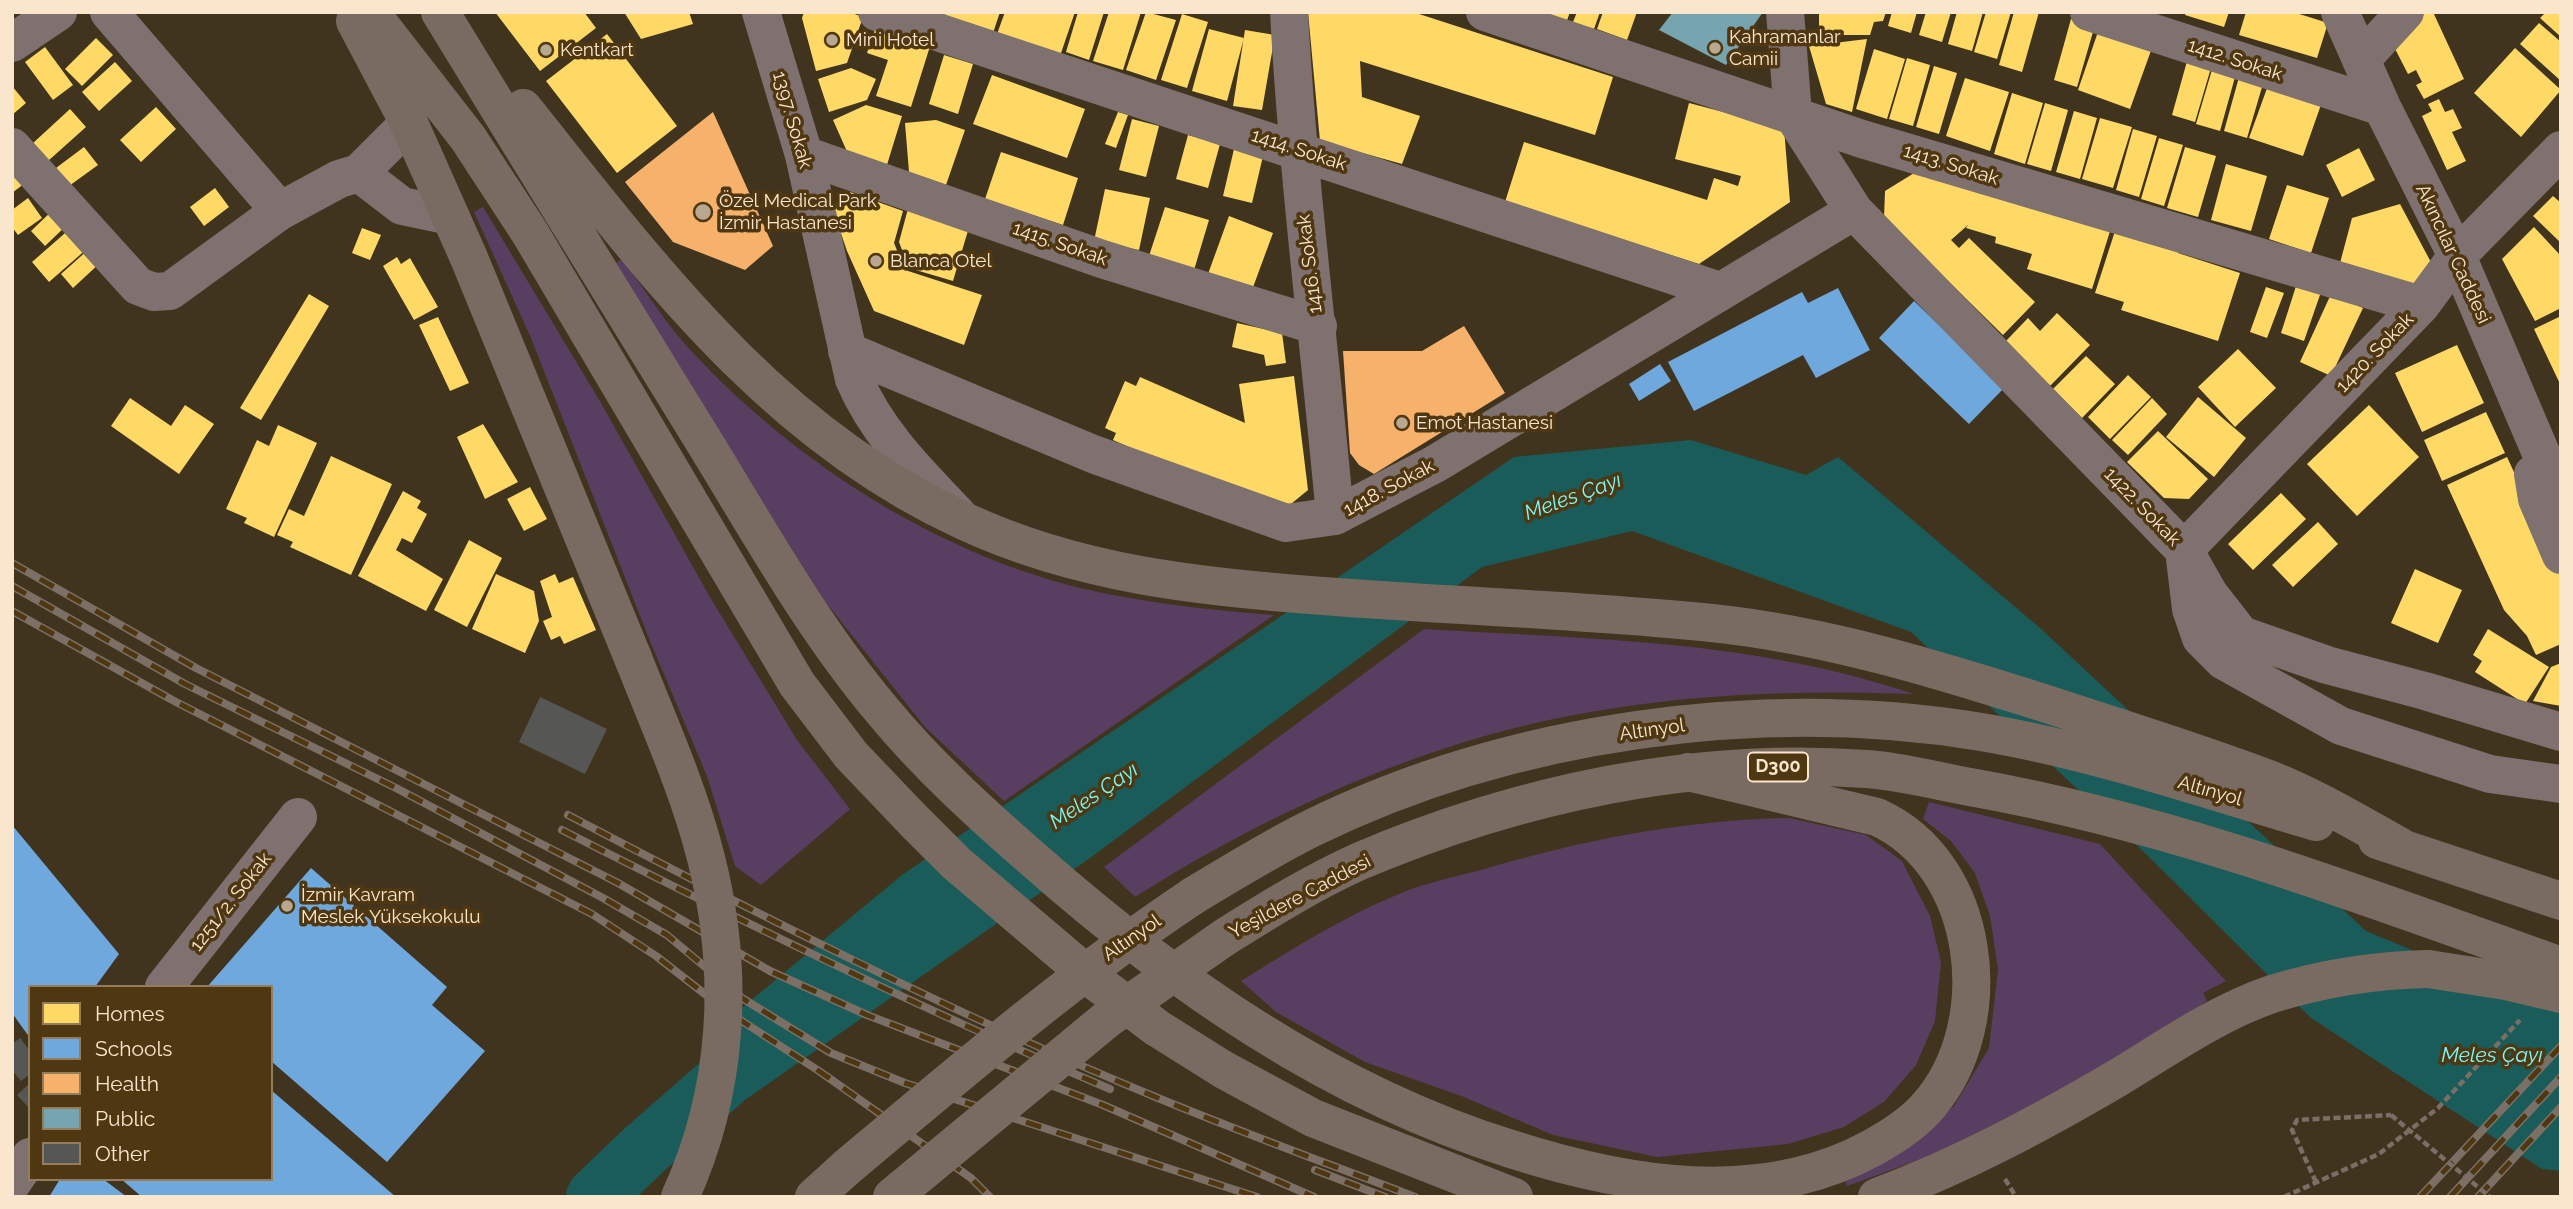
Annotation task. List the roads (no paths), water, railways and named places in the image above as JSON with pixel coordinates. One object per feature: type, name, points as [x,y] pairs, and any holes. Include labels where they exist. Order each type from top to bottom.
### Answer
[{"type":"highway","points":[[351,12],[409,123],[450,216],[634,658],[706,856],[721,932],[724,992],[720,1066],[709,1120],[680,1197]]},
{"type":"highway","points":[[370,12],[468,138],[530,233],[797,684],[850,755],[956,863],[1019,918],[1157,1028],[1224,1070],[1313,1118],[1514,1197]]},
{"type":"highway","points":[[440,12],[500,79],[628,239],[747,371],[818,434],[902,488],[964,521],[1068,560],[1193,584],[1274,593],[1716,623],[1852,648],[1971,680],[2273,781],[2401,847]]},
{"type":"highway","points":[[440,12],[831,643],[879,708],[927,761],[1065,887],[1139,949],[1244,1024],[1408,1110],[1488,1142],[1566,1167],[1633,1180],[1688,1186],[1744,1184],[1794,1175],[1852,1159],[1892,1137],[1929,1106],[1951,1070],[1967,1033],[1973,980],[1961,914],[1934,862],[1904,829],[1846,808],[1688,772]]},
{"type":"highway","name":"Altınyol","points":[[814,1197],[1041,1007],[1118,947],[1193,896],[1312,828],[1393,796],[1514,754],[1684,725],[1737,719],[1850,719],[1980,732],[2080,753],[2401,847],[2561,901]]},
{"type":"highway","name":"Yeşildere Caddesi","points":[[892,1197],[1096,1027],[1225,937],[1276,905],[1357,863],[1439,831],[1511,808],[1593,788],[1688,772],[1767,767],[1868,769],[2059,803],[2267,862],[2561,966]]},
{"type":"highway","points":[[1877,1197],[1988,1151],[2225,1015],[2270,995],[2327,979],[2376,970],[2428,969],[2561,994]]},
{"type":"street","points":[[12,43],[58,12]]},
{"type":"street","points":[[109,12],[280,211]]},
{"type":"street","name":"1397. Sokak","points":[[761,12],[804,155],[853,379],[877,422],[901,455],[964,521]]},
{"type":"street","name":"1414. Sokak","points":[[877,12],[1720,291]]},
{"type":"street","name":"1416. Sokak","points":[[1289,12],[1296,149],[1318,326],[1335,516]]},
{"type":"street","name":"1413. Sokak","points":[[1485,12],[1861,139],[2421,305]]},
{"type":"street","points":[[1785,12],[1793,115]]},
{"type":"street","name":"1412. Sokak","points":[[2089,12],[2382,107]]},
{"type":"street","name":"Akıncılar Caddesi","points":[[2340,12],[2382,107],[2457,256],[2561,500]]},
{"type":"street","points":[[2361,60],[2405,12]]},
{"type":"street","name":"1422. Sokak","points":[[1793,115],[1854,211],[2184,550],[2208,594],[2242,635],[2327,665],[2561,732]]},
{"type":"street","points":[[12,147],[138,286],[154,292],[170,291],[280,211],[339,179],[359,173],[409,123]]},
{"type":"street","name":"1420. Sokak","points":[[2184,550],[2421,305],[2457,256],[2561,150]]},
{"type":"street","name":"1415. Sokak","points":[[804,155],[1102,259],[1318,326]]},
{"type":"street","points":[[359,173],[402,206],[450,216]]},
{"type":"street","name":"1418. Sokak","points":[[847,351],[1093,454],[1286,523],[1335,516],[1435,464],[1854,211]]},
{"type":"street","points":[[2526,420],[2561,466]]},
{"type":"street","points":[[2526,420],[2537,499],[2561,555]]},
{"type":"street","points":[[2184,550],[2191,609],[2201,638],[2224,661],[2341,726],[2490,774],[2561,784]]},
{"type":"street","name":"1251/2. Sokak","points":[[166,985],[298,817]]},
{"type":"water","name":"Meles Çayı","points":[[1691,440],[1806,475],[1838,457],[2040,628],[2366,931],[2546,1006],[2561,1009],[2561,1171],[2542,1169],[2311,1018],[2147,855],[1911,632],[1632,531],[1482,567],[1090,858],[748,1098],[702,1041],[902,875],[1514,457]]},
{"type":"waterway","name":"Meles Çayı","points":[[595,1197],[749,1058]]},
{"type":"railway","points":[[12,563],[196,668],[618,883],[770,971],[867,1015],[1103,1105],[1314,1197]]},
{"type":"railway","points":[[12,586],[185,684],[396,788],[603,898],[667,935],[742,998],[831,1053],[905,1083],[1257,1197]]},
{"type":"railway","points":[[12,611],[176,702],[592,914],[656,956],[728,1012],[819,1071],[971,1178],[990,1197]]},
{"type":"railway","points":[[568,815],[786,927],[1008,1033],[1190,1111],[1415,1197]]},
{"type":"railway","points":[[562,830],[834,964],[1110,1089]]},
{"type":"railway","points":[[2420,1197],[2561,1046]]},
{"type":"railway","points":[[2450,1197],[2561,1077]]},
{"type":"railway","points":[[2478,1197],[2561,1107]]},
{"type":"railway","points":[[1315,1170],[1385,1197]]},
{"type":"place","name":"Mini Hotel","points":[[832,40]]},
{"type":"place","name":"Kahramanlar Camii","points":[[1715,48]]},
{"type":"place","name":"Kentkart","points":[[546,50]]},
{"type":"place","name":"Özel Medical Park İzmir Hastanesi","points":[[703,212]]},
{"type":"place","name":"Blanca Otel","points":[[876,261]]},
{"type":"place","name":"Emot Hastanesi","points":[[1402,423]]},
{"type":"place","name":"İzmir Kavram Meslek Yüksekokulu","points":[[287,906]]}]
